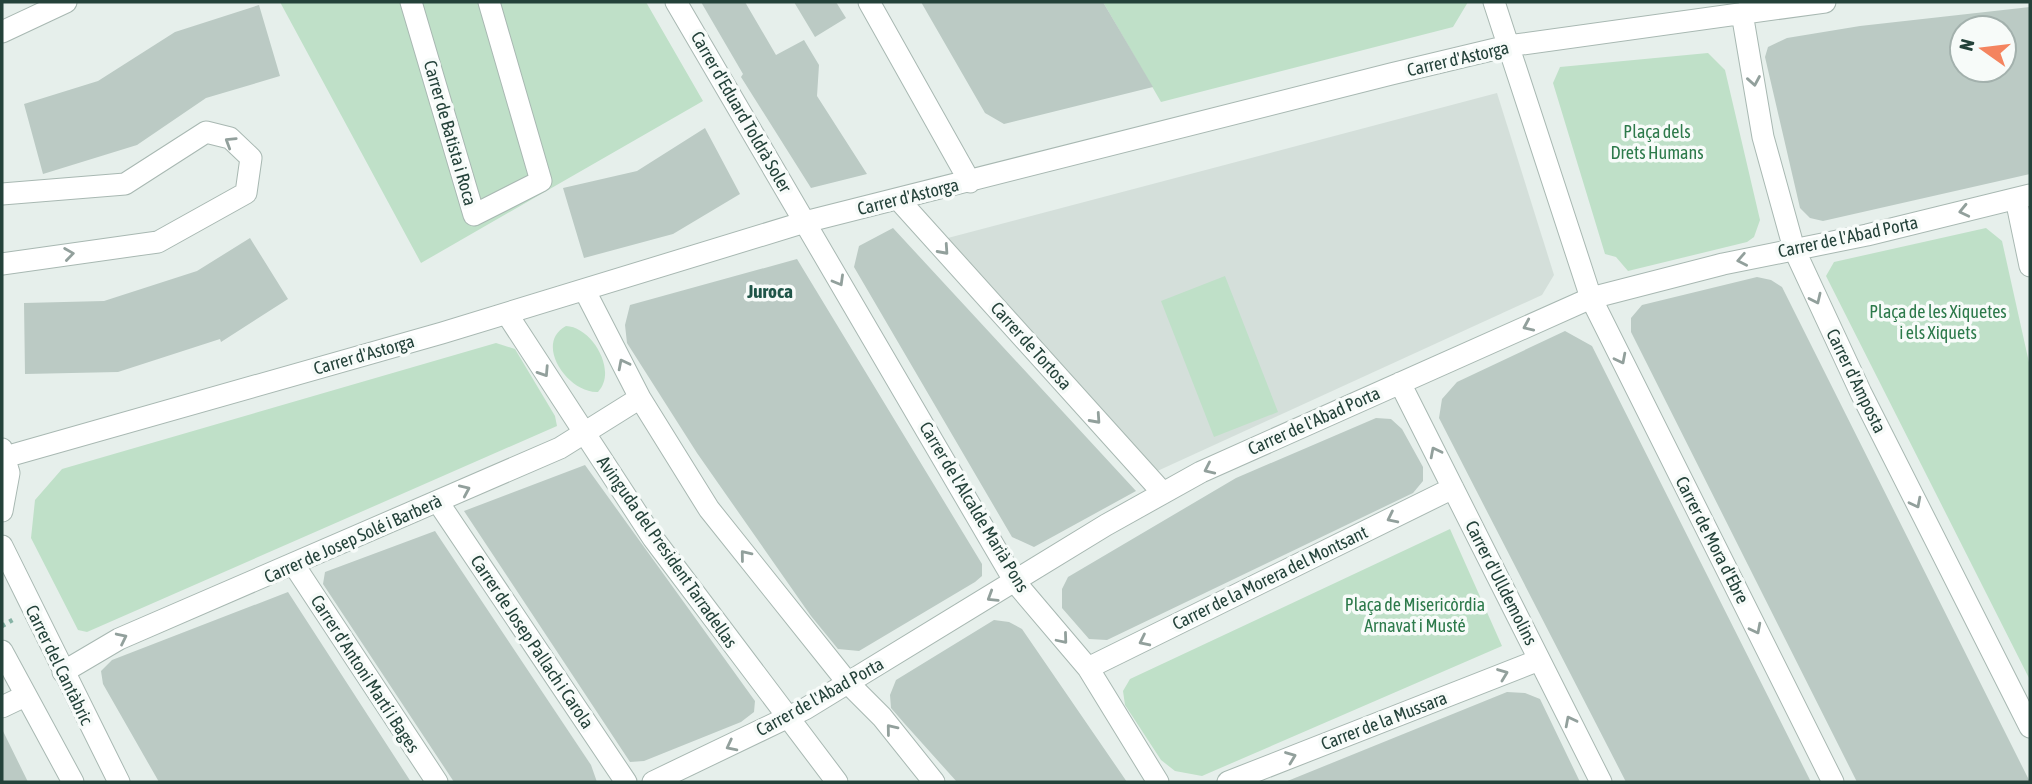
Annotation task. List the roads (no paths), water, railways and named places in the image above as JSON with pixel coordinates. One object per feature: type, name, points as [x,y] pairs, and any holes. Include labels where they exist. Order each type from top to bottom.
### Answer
[{"type":"street","points":[[2,32],[66,2]]},
{"type":"street","name":"Carrer de Batista i Roca","points":[[411,2],[474,215],[541,181],[489,2]]},
{"type":"street","name":"Carrer d'Eduard Toldrà Soler","points":[[676,2],[805,222]]},
{"type":"street","points":[[869,2],[970,182]]},
{"type":"street","name":"Carrer de Mora d'Ebre","points":[[1494,2],[1591,298],[1833,782]]},
{"type":"street","name":"Carrer d'Astorga","points":[[4,453],[507,314],[805,222],[1508,46],[1825,2]]},
{"type":"street","name":"Carrer d'Amposta","points":[[1742,13],[1763,137],[1794,249],[1861,393],[2030,727]]},
{"type":"street","points":[[2,194],[125,184],[206,132],[230,138],[251,158],[246,193],[158,242],[2,264]]},
{"type":"street","points":[[2023,197],[2030,266]]},
{"type":"street","name":"Carrer de l'Abad Porta","points":[[653,782],[789,717],[1201,472],[1591,298],[1723,264],[2023,197]]},
{"type":"street","name":"Carrer de Tortosa","points":[[898,199],[1163,493]]},
{"type":"street","name":"Carrer de l'Alcalde Marià Pons","points":[[805,222],[1015,582],[1088,668],[1158,782]]},
{"type":"street","points":[[585,291],[640,398],[709,509],[848,683],[881,717],[934,782]]},
{"type":"street","name":"Avinguda del President Tarradellas","points":[[507,314],[653,538],[837,782]]},
{"type":"street","name":"Carrer d'Ulldemolins","points":[[1401,383],[1601,782]]},
{"type":"street","name":"Carrer de Josep Solé i Barberà","points":[[63,672],[119,639],[560,449],[640,398]]},
{"type":"street","points":[[2,510],[9,486],[4,453]]},
{"type":"street","name":"Carrer de la Morera del Montsant","points":[[1088,668],[1453,488]]},
{"type":"street","name":"Carrer de Josep Pallach i Carola","points":[[438,502],[626,782]]},
{"type":"street","name":"Carrer del Cantàbric","points":[[2,546],[119,782]]},
{"type":"street","name":"Carrer d'Antoni Martí i Bages","points":[[294,565],[437,782]]},
{"type":"street","points":[[2,652],[73,782]]},
{"type":"street","name":"Carrer de la Mussara","points":[[1228,782],[1539,660]]},
{"type":"street","points":[[2,707],[25,696]]},
{"type":"district","name":"Juroca","points":[[770,291]]},
{"type":"park label","name":"Plaça dels Drets Humans","points":[[1657,142]]},
{"type":"park label","name":"Plaça de les Xiquetes i els Xiquets","points":[[1938,322]]},
{"type":"park label","name":"Plaça de Misericòrdia Arnavat i Musté","points":[[1415,615]]}]
